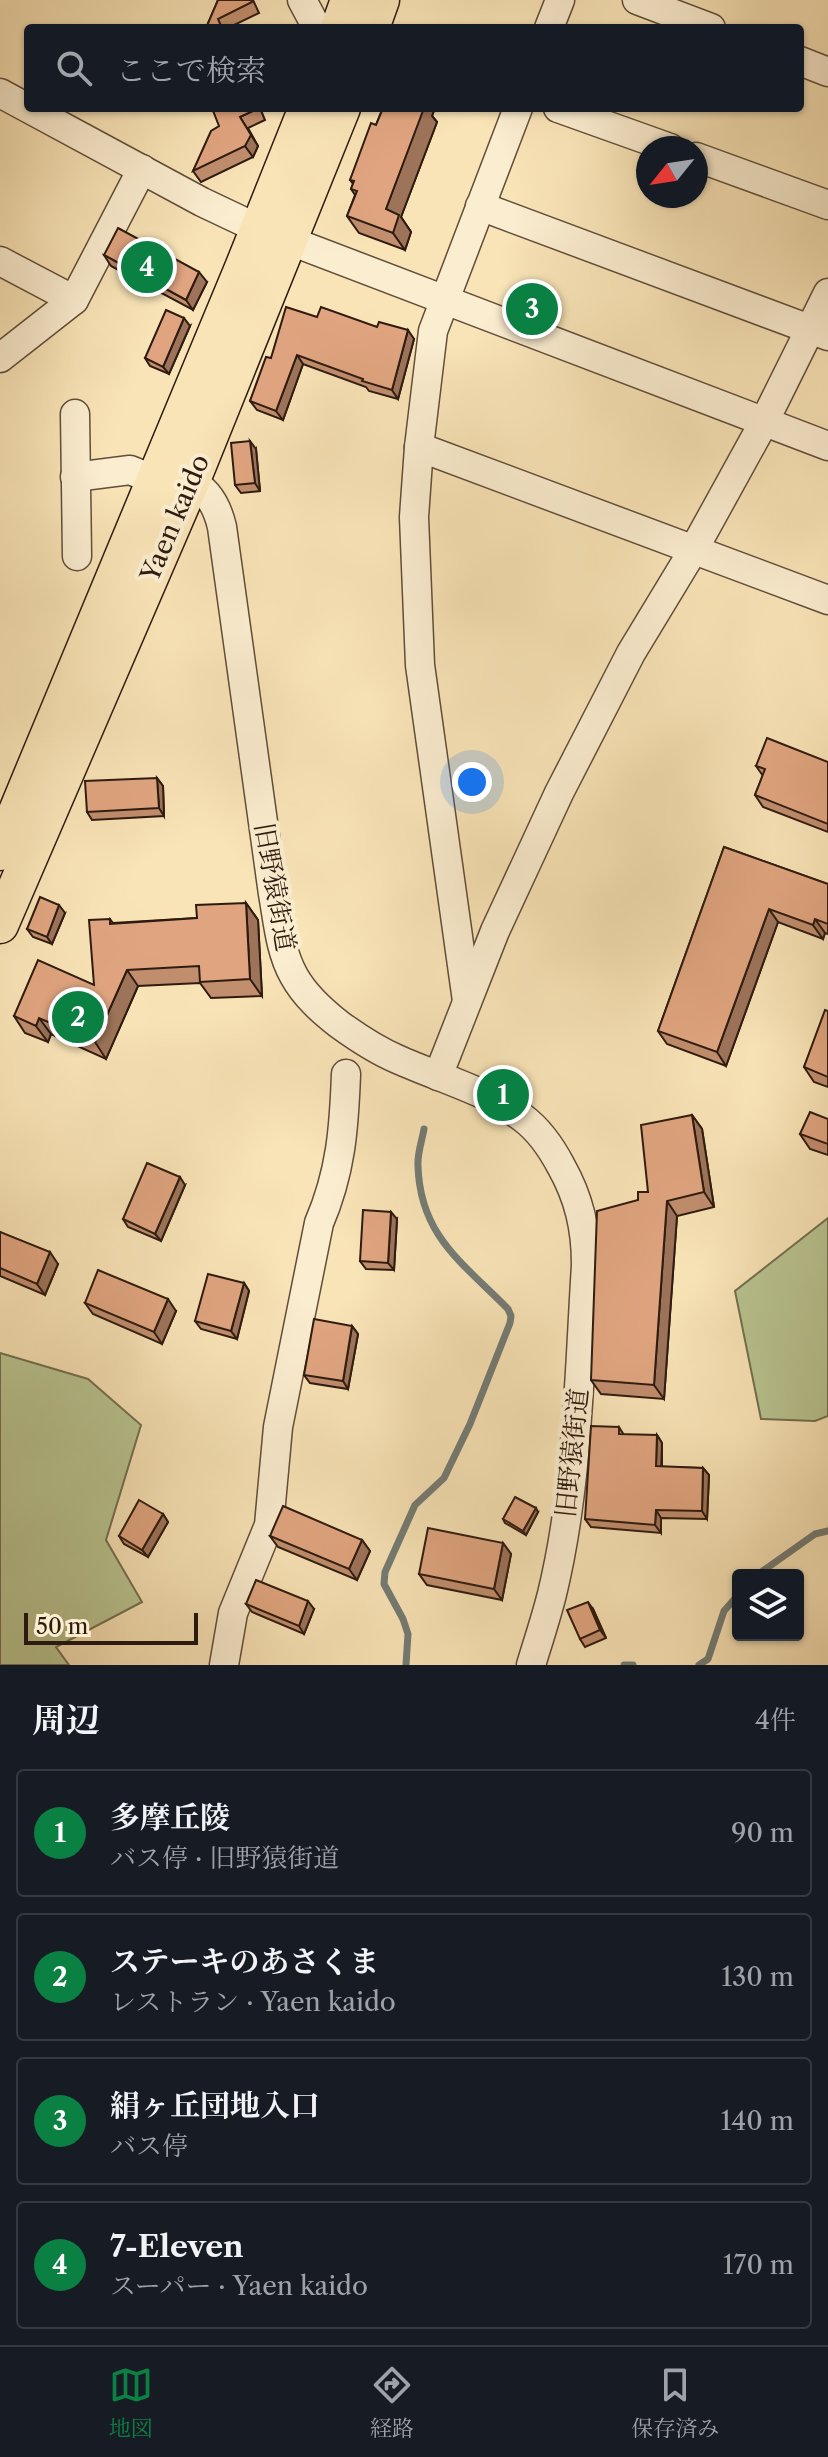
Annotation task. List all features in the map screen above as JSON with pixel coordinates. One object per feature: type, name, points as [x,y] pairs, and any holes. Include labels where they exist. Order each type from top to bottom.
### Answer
[{"type":"main road","points":[[340,24],[349,0]]},
{"type":"main road","points":[[372,24],[381,0]]},
{"type":"main road","name":"Yaen kaido","points":[[274,236],[306,112]]},
{"type":"main road","name":"Yaen kaido","points":[[0,852],[274,236],[340,112]]},
{"type":"main road","name":"Yaen kaido","points":[[0,925],[170,473]]},
{"type":"street","points":[[302,0],[315,24]]},
{"type":"street","points":[[551,24],[560,0]]},
{"type":"street","points":[[637,0],[700,24]]},
{"type":"street","points":[[804,63],[828,72]]},
{"type":"street","points":[[0,93],[24,106]]},
{"type":"street","points":[[36,112],[202,202],[274,236],[828,446]]},
{"type":"street","points":[[467,1001],[420,665],[414,517],[433,331],[516,112]]},
{"type":"street","points":[[569,112],[636,136]]},
{"type":"street","points":[[708,161],[828,205]]},
{"type":"street","points":[[0,358],[74,300],[142,169]]},
{"type":"street","points":[[480,206],[819,333]]},
{"type":"street","points":[[0,261],[74,300]]},
{"type":"street","points":[[438,1076],[495,931],[559,793],[631,653],[819,333],[828,293]]},
{"type":"street","points":[[75,414],[77,556]]},
{"type":"street","points":[[419,447],[828,600]]},
{"type":"street","points":[[75,477],[130,470],[170,473]]},
{"type":"street","name":"旧野猿街道","points":[[170,473],[209,493],[218,511],[226,544],[273,894],[283,949],[295,977],[319,1009],[370,1046],[468,1088],[526,1120],[558,1159],[578,1200],[586,1239],[586,1265],[568,1435],[570,1494],[552,1594],[531,1665]]},
{"type":"street","points":[[224,1665],[233,1613],[269,1525],[278,1427],[319,1223],[332,1192],[338,1166],[346,1074]]},
{"type":"green space","points":[[828,1218],[828,1416],[815,1421],[761,1419],[735,1291]]},
{"type":"green space","points":[[0,1353],[88,1379],[141,1425],[106,1540],[142,1602],[56,1647],[69,1665],[0,1665]]},
{"type":"building","points":[[218,0],[251,0],[218,19],[220,24],[208,24]]},
{"type":"building","points":[[214,112],[251,112],[240,117],[251,135],[245,146],[193,171],[211,131],[219,126]]},
{"type":"building","points":[[381,112],[422,112],[386,209],[399,215],[393,233],[347,216],[357,191],[351,189],[354,181],[350,180],[371,123],[376,125]]},
{"type":"building","points":[[118,228],[199,272],[186,300],[104,255]]},
{"type":"building","points":[[286,307],[317,317],[321,307],[377,327],[379,322],[408,330],[392,390],[297,355],[276,411],[250,401],[266,357],[271,358]]},
{"type":"building","points":[[166,310],[184,318],[163,367],[145,358]]},
{"type":"building","points":[[250,441],[255,483],[235,485],[231,443]]},
{"type":"building","points":[[767,738],[828,762],[828,824],[755,795],[765,769],[756,766]]},
{"type":"building","points":[[157,778],[159,808],[87,812],[85,781]]},
{"type":"building","points":[[724,847],[828,884],[828,924],[815,919],[813,925],[769,909],[717,1052],[658,1031]]},
{"type":"building","points":[[40,897],[59,905],[47,937],[27,929]]},
{"type":"building","points":[[246,903],[250,979],[200,982],[199,966],[127,970],[95,1042],[39,1018],[36,1026],[14,1016],[38,960],[94,985],[89,920],[110,919],[110,924],[197,918],[196,905]]},
{"type":"building","points":[[825,1010],[828,1011],[828,1077],[804,1067]]},
{"type":"building","points":[[810,1112],[828,1119],[828,1144],[800,1134]]},
{"type":"building","points":[[692,1115],[704,1192],[667,1201],[654,1385],[591,1380],[597,1211],[638,1200],[638,1192],[648,1192],[641,1125]]},
{"type":"building","points":[[147,1163],[180,1177],[155,1234],[123,1219]]},
{"type":"building","points":[[363,1210],[391,1212],[388,1263],[360,1261]]},
{"type":"building","points":[[0,1232],[50,1252],[37,1284],[0,1268]]},
{"type":"building","points":[[98,1270],[168,1299],[154,1332],[85,1303]]},
{"type":"building","points":[[208,1274],[244,1283],[231,1331],[195,1321]]},
{"type":"building","points":[[314,1319],[352,1326],[343,1381],[304,1375]]},
{"type":"building","points":[[591,1426],[619,1427],[619,1434],[657,1435],[656,1466],[703,1468],[702,1511],[656,1510],[655,1525],[585,1519]]},
{"type":"building","points":[[515,1497],[536,1508],[523,1531],[503,1519]]},
{"type":"building","points":[[139,1500],[163,1514],[142,1550],[119,1536]]},
{"type":"building","points":[[283,1506],[362,1540],[349,1569],[270,1536]]},
{"type":"building","points":[[428,1528],[503,1543],[494,1589],[419,1574]]},
{"type":"building","points":[[256,1580],[308,1601],[299,1626],[246,1604]]},
{"type":"building","points":[[588,1602],[600,1630],[580,1639],[567,1610]]},
{"type":"waterway","points":[[406,1665],[408,1634],[384,1584],[385,1572],[415,1505],[444,1478],[470,1424],[511,1316],[508,1309],[460,1262],[435,1230],[421,1190],[418,1166],[424,1129]]},
{"type":"waterway","points":[[765,1569],[815,1534],[828,1531]]},
{"type":"waterway","points":[[699,1665],[708,1659],[724,1611],[732,1602]]},
{"type":"waterway","points":[[624,1665],[633,1665]]},
{"type":"place","name":"7-Eleven","points":[[147,267]]},
{"type":"place","name":"絹ヶ丘団地入口","points":[[532,309]]},
{"type":"place","name":"ステーキのあさくま","points":[[78,1017]]},
{"type":"place","name":"多摩丘陵","points":[[503,1095]]}]
